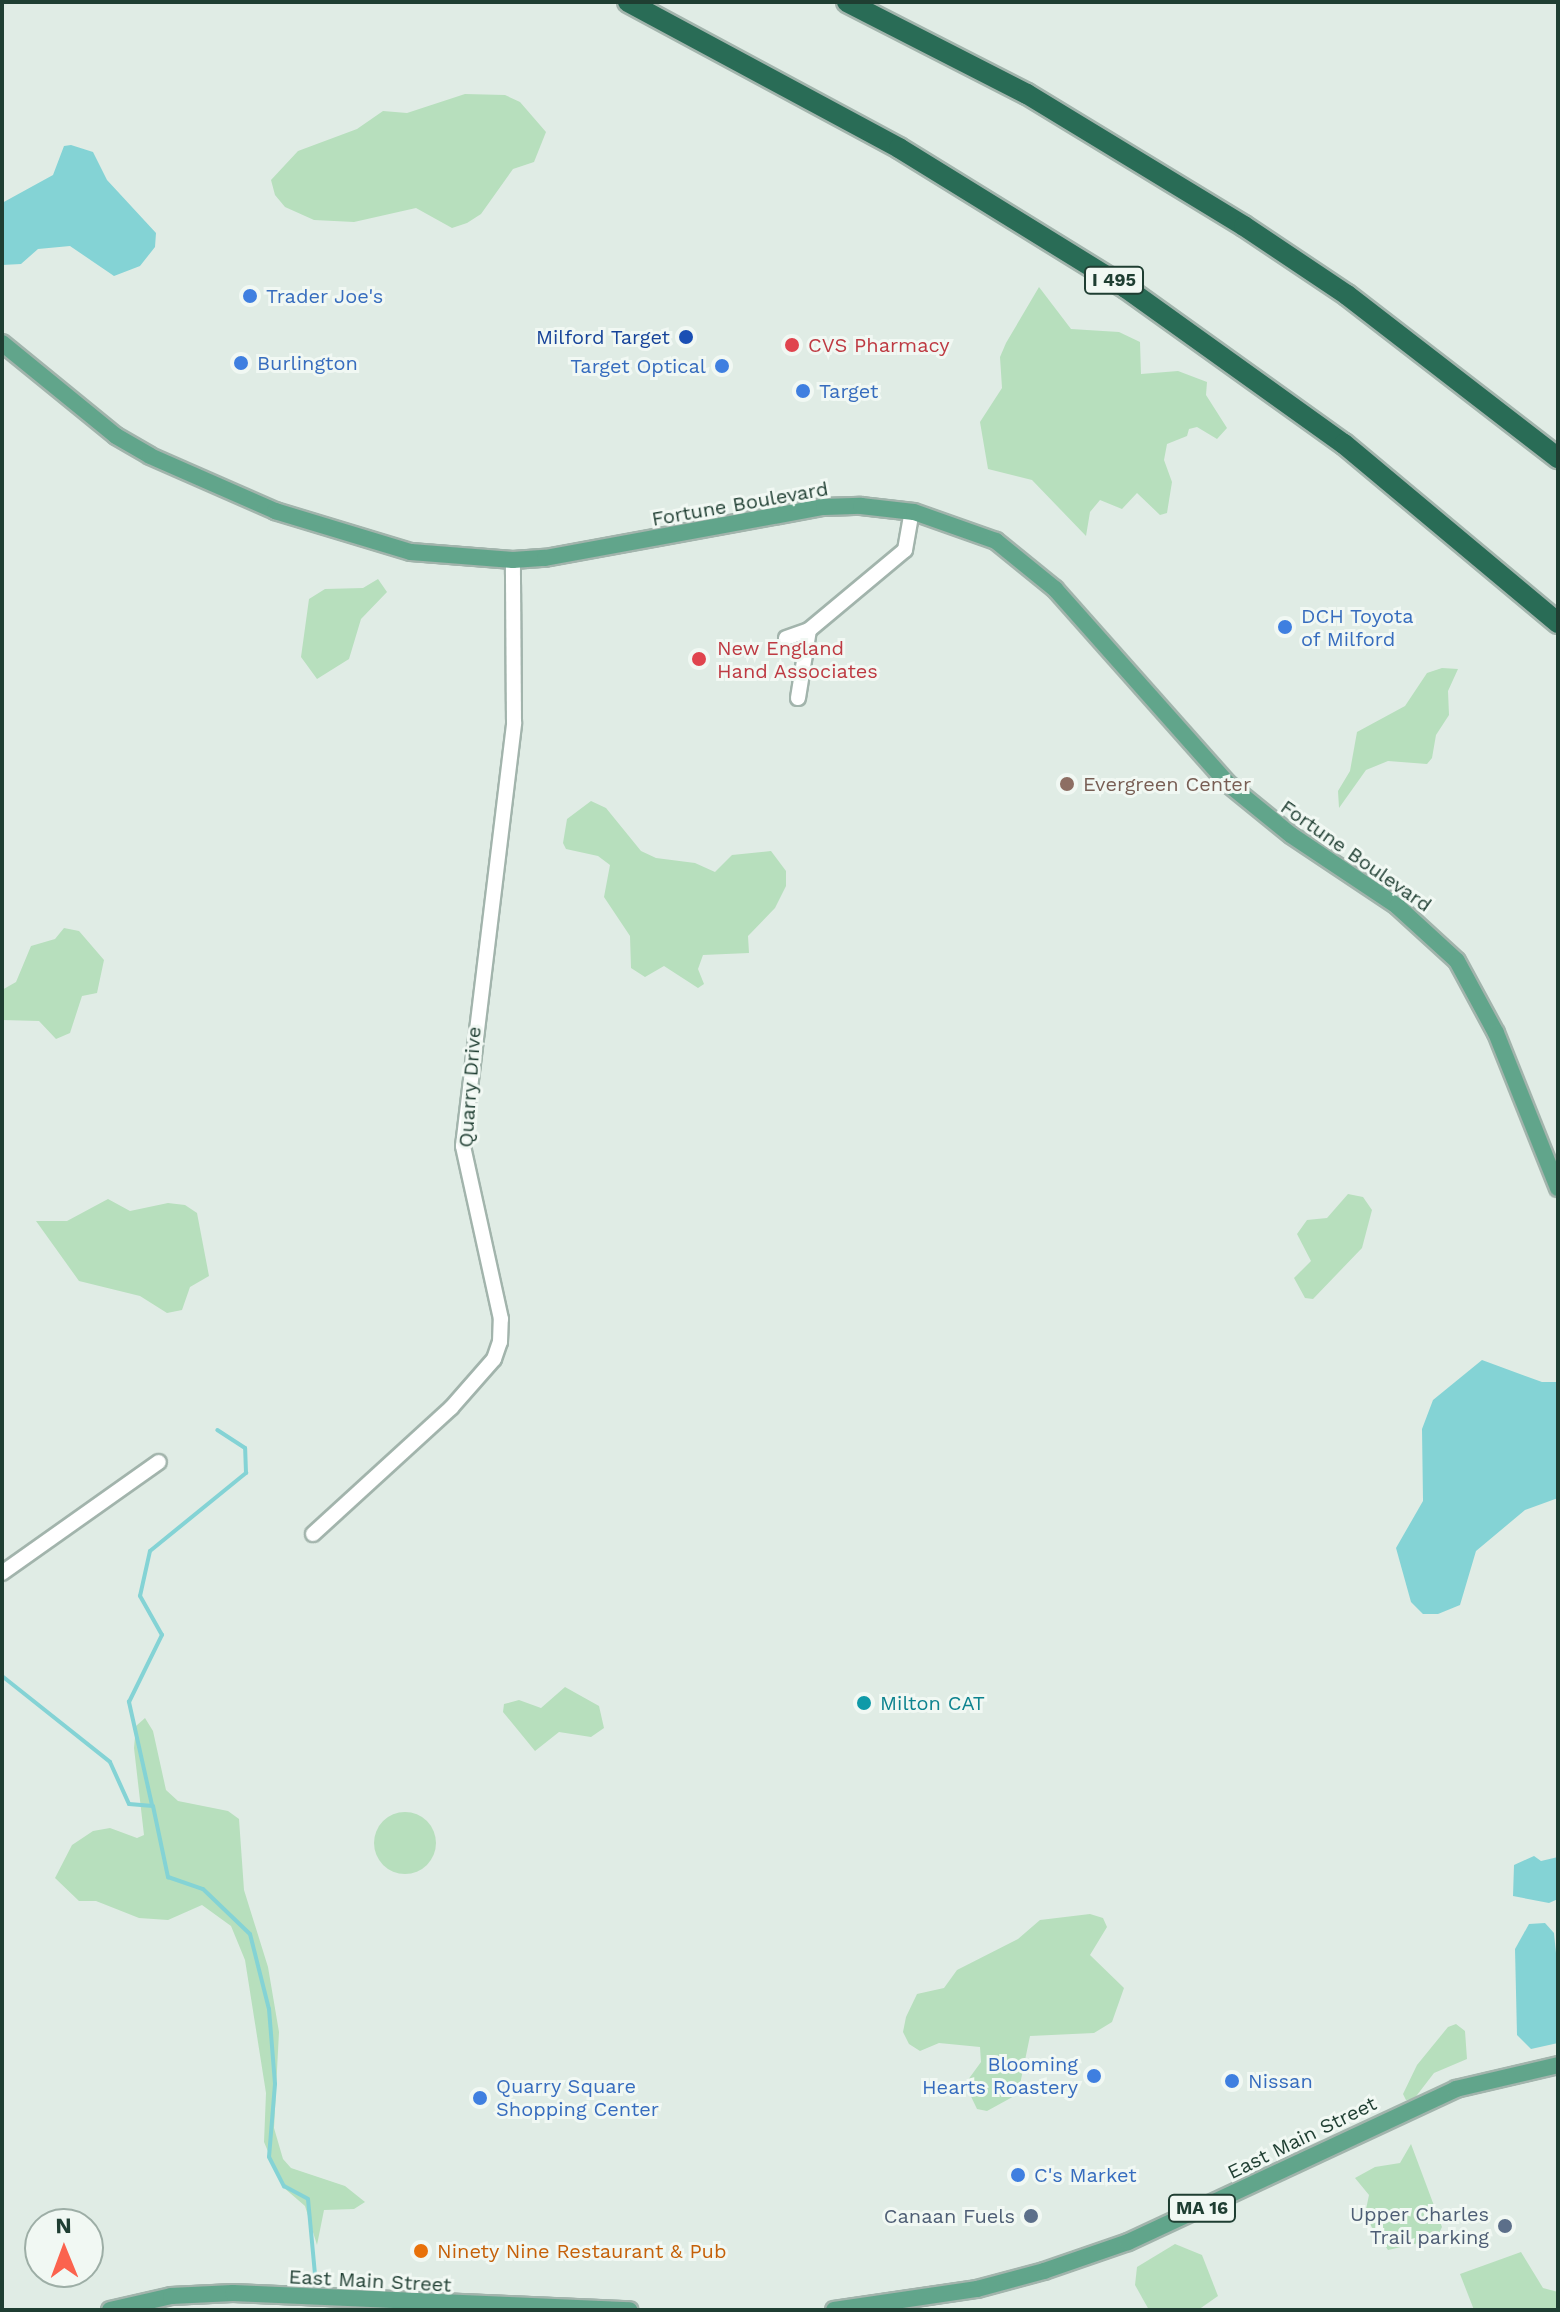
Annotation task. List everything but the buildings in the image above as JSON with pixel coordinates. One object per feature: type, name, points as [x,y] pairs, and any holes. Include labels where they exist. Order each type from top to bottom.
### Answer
[{"type":"highway","name":"I 495","points":[[628,2],[899,148],[1126,288],[1344,444],[1558,623]]},
{"type":"highway","points":[[847,2],[1027,94],[1244,226],[1347,295],[1558,458]]},
{"type":"main road","name":"Fortune Boulevard","points":[[2,343],[116,436],[275,511],[411,552],[513,560],[824,507],[912,512],[958,524],[1027,562],[1227,783],[1429,932],[1477,994],[1558,1188]]},
{"type":"main road","name":"East Main Street","points":[[834,2310],[977,2289],[1044,2271],[1128,2242],[1456,2089],[1558,2065]]},
{"type":"main road","name":"East Main Street","points":[[110,2310],[171,2296],[225,2293],[630,2310]]},
{"type":"street","points":[[786,638],[809,630],[905,550],[912,512]]},
{"type":"street","name":"Quarry Drive","points":[[313,1534],[451,1408],[494,1359],[502,1331],[463,1146],[514,722],[513,560]]},
{"type":"street","points":[[798,698],[809,630]]},
{"type":"street","points":[[2,1573],[159,1462]]},
{"type":"green space","points":[[465,94],[505,95],[520,102],[546,132],[534,162],[513,169],[481,214],[467,223],[452,228],[416,208],[354,222],[314,220],[285,207],[275,195],[271,180],[298,151],[357,129],[383,111],[407,113]]},
{"type":"green space","points":[[1039,287],[1071,329],[1119,332],[1140,342],[1141,374],[1178,371],[1207,382],[1206,395],[1227,428],[1217,439],[1197,427],[1189,429],[1187,436],[1167,444],[1164,460],[1172,482],[1167,513],[1160,515],[1137,493],[1122,509],[1100,500],[1090,512],[1086,536],[1032,480],[988,469],[980,422],[1002,388],[1000,357],[1006,343]]},
{"type":"green space","points":[[378,579],[387,592],[361,619],[349,659],[317,679],[301,657],[309,599],[325,589],[363,588]]},
{"type":"green space","points":[[1442,668],[1458,669],[1448,691],[1449,715],[1436,735],[1432,758],[1427,764],[1388,761],[1366,770],[1339,808],[1338,791],[1350,771],[1357,732],[1405,706],[1427,673]]},
{"type":"green space","points":[[591,801],[606,808],[641,851],[656,858],[695,863],[715,872],[732,855],[771,851],[786,871],[786,886],[775,908],[748,936],[749,953],[703,955],[698,969],[704,984],[698,988],[664,966],[645,977],[631,968],[630,936],[604,897],[610,865],[598,856],[566,849],[563,843],[567,819]]},
{"type":"green space","points":[[64,928],[79,931],[104,960],[97,993],[82,996],[70,1033],[56,1039],[39,1021],[2,1020],[2,990],[16,982],[31,946],[55,939]]},
{"type":"green space","points":[[1348,1194],[1363,1197],[1372,1210],[1362,1248],[1313,1299],[1305,1298],[1294,1278],[1311,1261],[1297,1234],[1307,1220],[1327,1218]]},
{"type":"green space","points":[[108,1199],[130,1211],[168,1203],[185,1205],[197,1213],[209,1276],[190,1287],[182,1310],[167,1313],[140,1296],[79,1281],[36,1221],[67,1221]]},
{"type":"green space","points":[[565,1687],[599,1706],[604,1728],[591,1737],[559,1732],[535,1751],[503,1712],[504,1704],[519,1700],[541,1708]]},
{"type":"green space","points":[[145,1718],[153,1731],[166,1790],[178,1801],[228,1811],[239,1819],[244,1890],[268,1967],[279,2032],[274,2128],[283,2159],[291,2168],[345,2186],[365,2202],[354,2209],[324,2210],[317,2245],[305,2206],[283,2187],[264,2142],[266,2093],[245,1960],[231,1926],[202,1905],[168,1920],[139,1918],[96,1901],[79,1901],[55,1878],[72,1845],[93,1831],[110,1828],[137,1838],[144,1835],[134,1748],[136,1726]]},
{"type":"green space","points":[[405,1812],[427,1821],[436,1843],[427,1865],[405,1874],[383,1865],[374,1843],[383,1821]]},
{"type":"green space","points":[[1090,1914],[1103,1918],[1107,1927],[1090,1955],[1124,1988],[1112,2022],[1094,2033],[1030,2036],[1018,2094],[987,2111],[977,2109],[965,2084],[981,2062],[980,2047],[939,2043],[920,2051],[909,2044],[903,2032],[917,1994],[944,1988],[957,1970],[1018,1939],[1040,1920]]},
{"type":"green space","points":[[1456,2024],[1465,2031],[1467,2059],[1434,2073],[1414,2099],[1406,2100],[1403,2094],[1417,2065],[1448,2027]]},
{"type":"green space","points":[[1411,2144],[1442,2227],[1436,2239],[1388,2250],[1369,2223],[1365,2214],[1369,2195],[1355,2178],[1375,2167],[1400,2163]]},
{"type":"green space","points":[[1175,2244],[1202,2255],[1218,2296],[1198,2310],[1149,2310],[1135,2285],[1137,2267]]},
{"type":"green space","points":[[1521,2252],[1543,2288],[1558,2292],[1558,2310],[1474,2310],[1460,2274]]},
{"type":"water","points":[[64,146],[93,152],[107,180],[156,233],[155,247],[140,266],[114,276],[70,246],[38,249],[21,264],[2,265],[2,203],[53,175]]},
{"type":"water","points":[[1482,1360],[1542,1382],[1558,1382],[1558,1498],[1525,1510],[1476,1551],[1460,1605],[1438,1614],[1423,1614],[1411,1602],[1396,1548],[1423,1501],[1422,1429],[1433,1400]]},
{"type":"water","points":[[1534,1856],[1541,1861],[1558,1857],[1558,1899],[1549,1903],[1513,1896],[1514,1865]]},
{"type":"water","points":[[1545,1923],[1554,1933],[1558,2043],[1531,2049],[1517,2035],[1515,1949],[1529,1924]]},
{"type":"waterway","points":[[152,1805],[129,1702],[162,1635],[140,1596],[150,1551],[246,1473],[245,1448],[217,1430]]},
{"type":"waterway","points":[[2,1676],[110,1762],[129,1804],[153,1806],[168,1877],[203,1889],[250,1934],[269,2009],[275,2084],[269,2157],[284,2186],[308,2199],[315,2274]]},
{"type":"place","name":"Trader Joe's","points":[[250,296]]},
{"type":"place","name":"Milford Target","points":[[686,337]]},
{"type":"place","name":"CVS Pharmacy","points":[[792,345]]},
{"type":"place","name":"Burlington","points":[[241,363]]},
{"type":"place","name":"Target Optical","points":[[722,366]]},
{"type":"place","name":"Target","points":[[803,391]]},
{"type":"place","name":"DCH Toyota of Milford","points":[[1285,627]]},
{"type":"place","name":"New England Hand Associates","points":[[699,659]]},
{"type":"place","name":"Evergreen Center","points":[[1067,784]]},
{"type":"place","name":"Milton CAT","points":[[864,1703]]},
{"type":"place","name":"Blooming Hearts Roastery","points":[[1094,2076]]},
{"type":"place","name":"Nissan","points":[[1232,2081]]},
{"type":"place","name":"Quarry Square Shopping Center","points":[[480,2098]]},
{"type":"place","name":"C's Market","points":[[1018,2175]]},
{"type":"place","name":"Canaan Fuels","points":[[1031,2216]]},
{"type":"place","name":"Upper Charles Trail parking","points":[[1505,2226]]},
{"type":"place","name":"Ninety Nine Restaurant & Pub","points":[[421,2251]]}]
